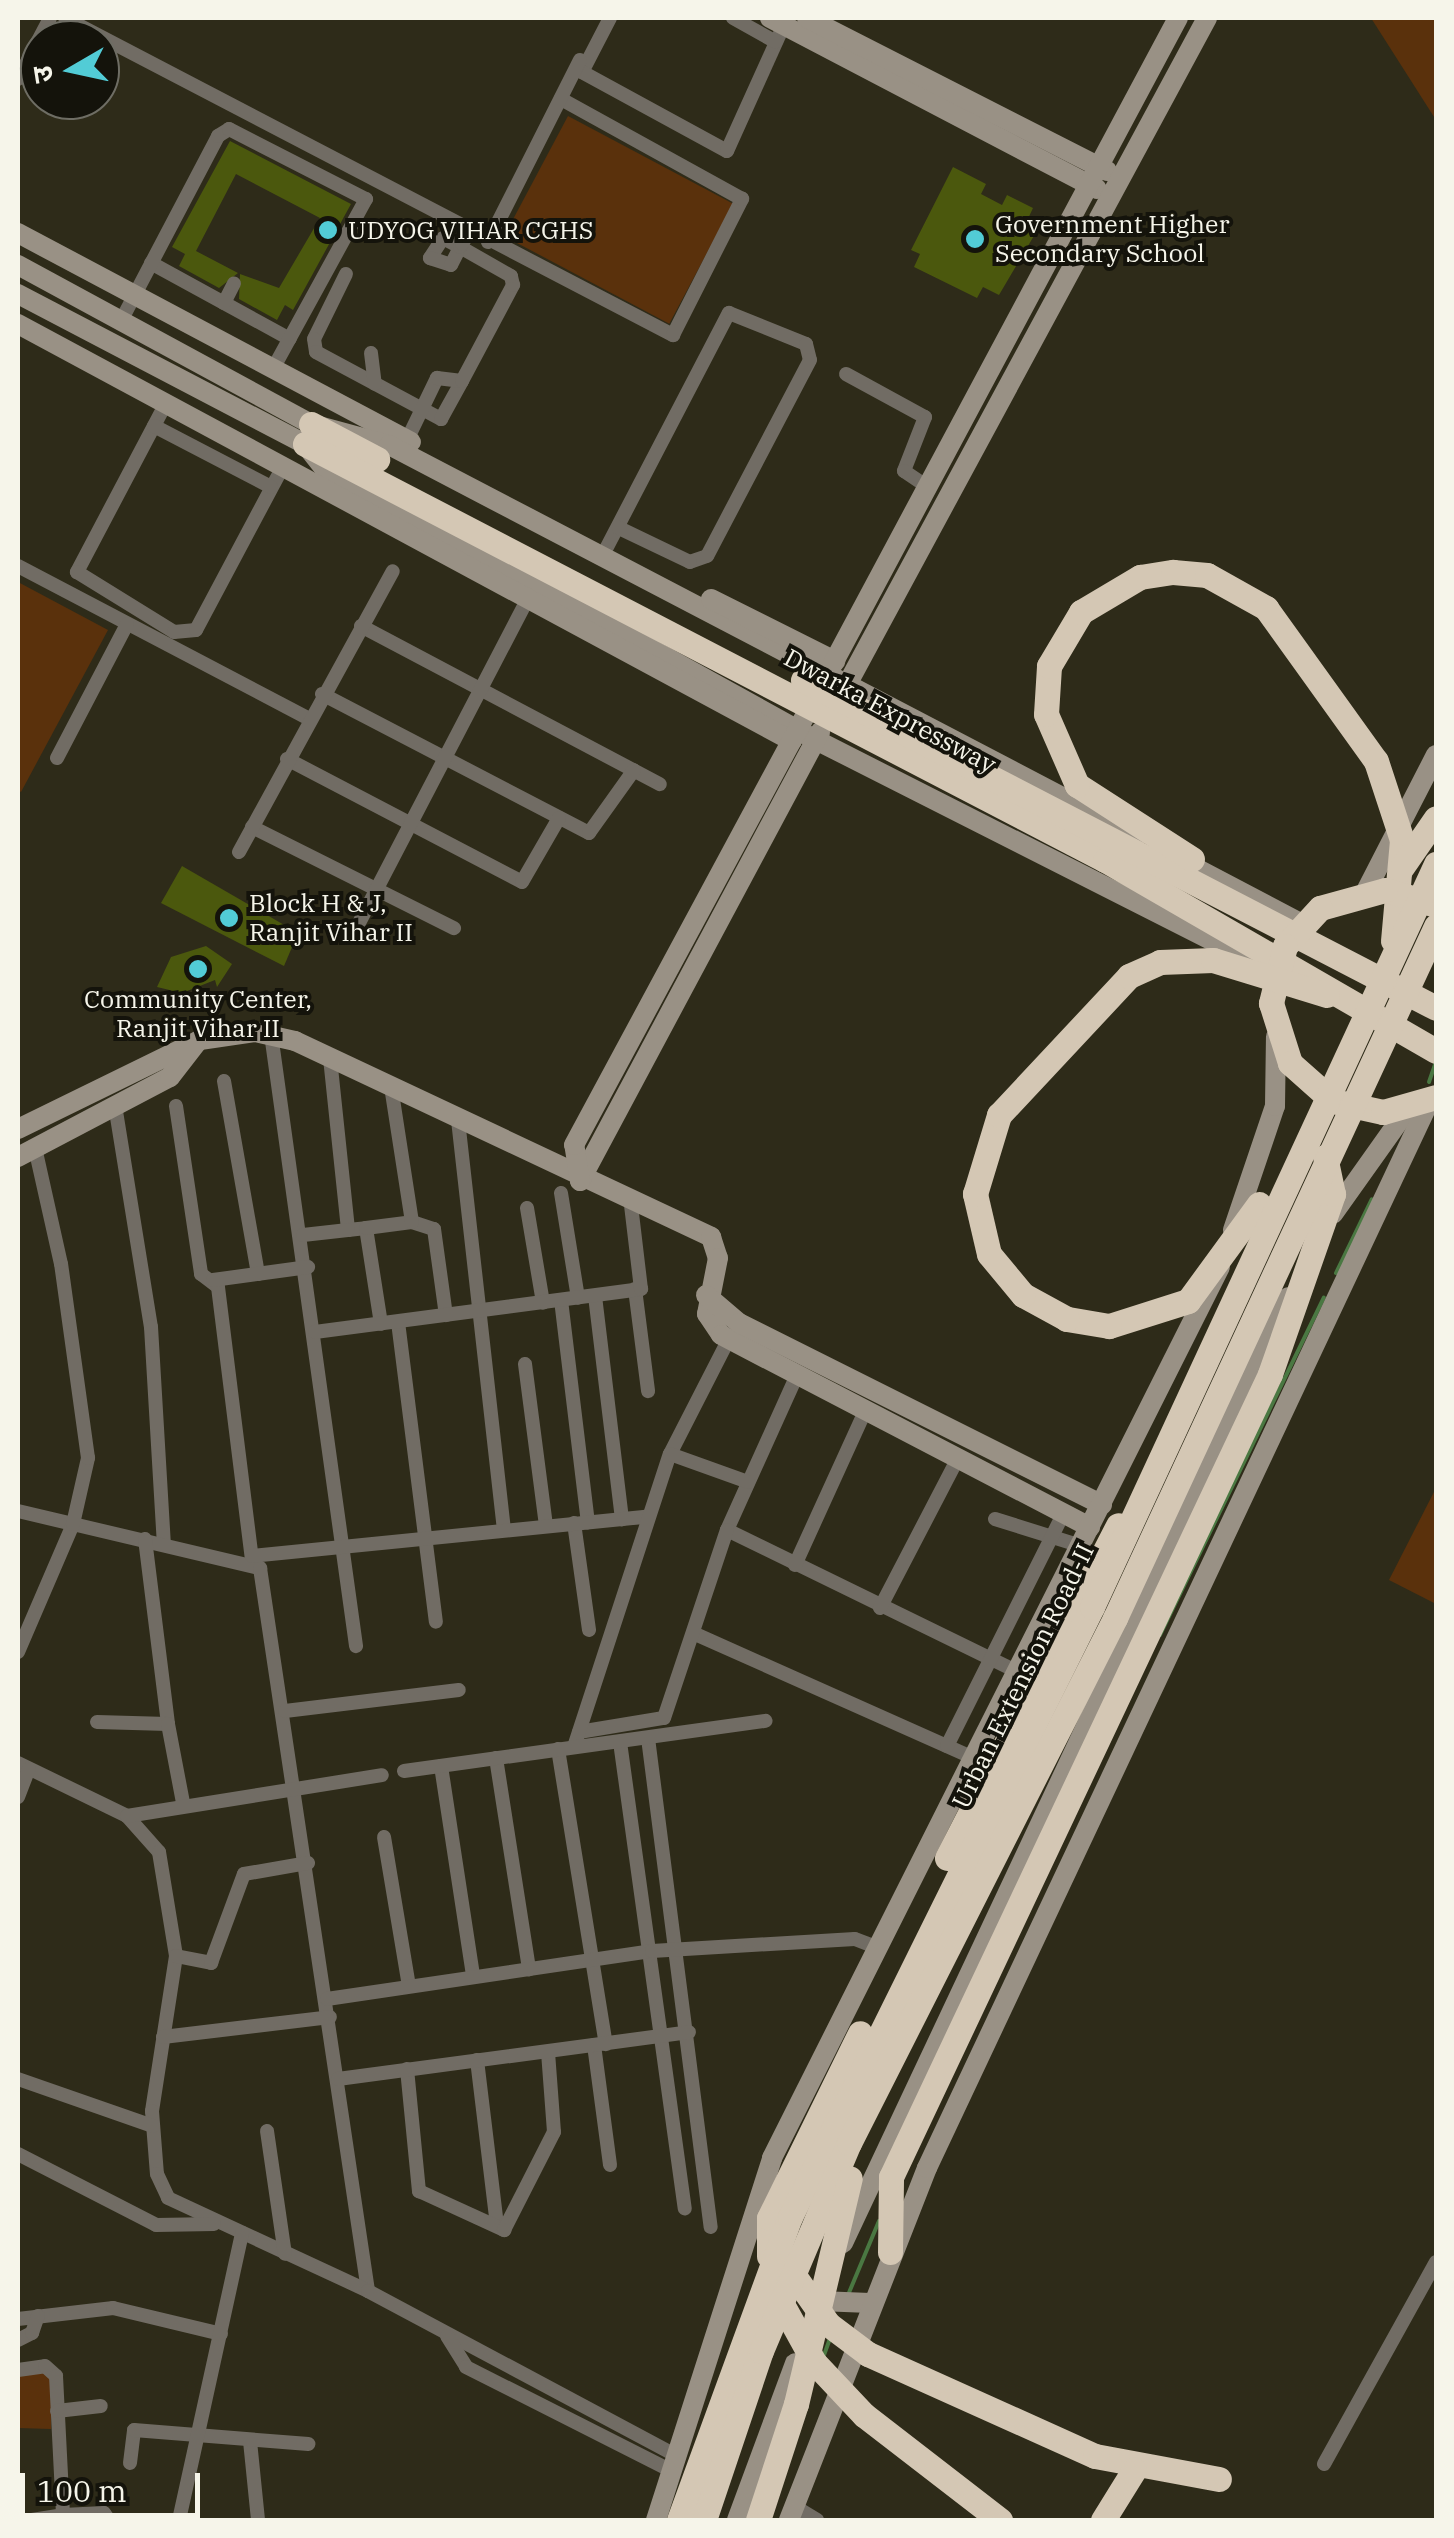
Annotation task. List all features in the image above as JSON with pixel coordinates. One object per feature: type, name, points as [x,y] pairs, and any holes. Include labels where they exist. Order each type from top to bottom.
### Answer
[{"type":"highway","name":"Dwarka Expressway","points":[[308,434],[1229,896],[1436,1008]]},
{"type":"highway","name":"Dwarka Expressway","points":[[469,516],[1137,877],[1436,1051]]},
{"type":"highway","points":[[1229,896],[1192,859],[1098,804],[1054,743],[1046,690],[1063,639],[1080,612],[1140,577],[1207,575],[1248,593],[1283,625],[1347,716],[1398,812],[1401,878],[1390,960]]},
{"type":"highway","points":[[1424,1103],[1333,1101],[1290,1063],[1276,1034],[1275,972],[1302,924],[1376,890],[1436,818]]},
{"type":"highway","name":"Urban Extension Road-II","points":[[704,2520],[761,2351],[849,2143],[1115,1618],[1313,1153],[1390,960],[1436,864]]},
{"type":"highway","points":[[1376,890],[1436,905]]},
{"type":"highway","name":"Urban Extension Road-II","points":[[679,2520],[790,2217],[1313,1153],[1436,926]]},
{"type":"highway","points":[[890,2252],[891,2194],[992,1956],[1243,1440],[1305,1279],[1332,1194],[1313,1153],[1277,1166],[1220,1267],[1188,1301],[1134,1324],[1086,1324],[1043,1309],[1005,1278],[978,1226],[978,1166],[1000,1115],[1130,976],[1160,962],[1214,960],[1356,1003]]},
{"type":"highway","points":[[1000,2520],[864,2415],[814,2362],[778,2300],[769,2218],[1107,1535],[1140,1505]]},
{"type":"highway","points":[[758,2520],[796,2404],[852,2175],[849,2143]]},
{"type":"highway","points":[[769,2218],[800,2290],[828,2324],[868,2354],[1095,2456],[1218,2478]]},
{"type":"highway","points":[[1103,2520],[1134,2470]]},
{"type":"street","points":[[18,79],[50,18]]},
{"type":"street","points":[[66,18],[664,335],[675,333],[710,268],[740,195],[560,99]]},
{"type":"street","points":[[488,242],[602,18]]},
{"type":"street","points":[[610,18],[582,72],[727,151],[777,28]]},
{"type":"street","points":[[732,18],[777,28],[1093,176]]},
{"type":"street","points":[[806,18],[1116,188]]},
{"type":"street","points":[[580,1181],[786,793],[802,736],[831,668],[1178,18]]},
{"type":"street","points":[[580,1181],[574,1145],[767,783],[848,684],[1207,18]]},
{"type":"street","points":[[121,321],[224,130],[364,196],[273,369]]},
{"type":"street","points":[[18,232],[831,668],[848,684],[1302,924]]},
{"type":"street","points":[[346,274],[314,340],[316,352],[441,419],[514,280],[460,247],[469,232]]},
{"type":"street","points":[[151,263],[290,339]]},
{"type":"street","points":[[18,266],[121,321],[308,434],[324,468],[536,581],[802,736]]},
{"type":"street","points":[[224,303],[234,283]]},
{"type":"street","points":[[18,294],[308,434],[389,445],[831,668]]},
{"type":"street","points":[[608,547],[728,313],[806,344],[810,360],[707,556],[690,562],[619,528]]},
{"type":"street","points":[[18,324],[527,601],[1275,972]]},
{"type":"street","points":[[370,353],[375,384]]},
{"type":"street","points":[[846,374],[925,417],[904,471],[928,487]]},
{"type":"street","points":[[407,440],[437,378],[462,381]]},
{"type":"street","points":[[165,404],[77,572],[174,632],[196,630],[282,468]]},
{"type":"street","points":[[154,426],[271,487]]},
{"type":"street","points":[[18,566],[308,718]]},
{"type":"street","points":[[239,852],[308,718],[393,572]]},
{"type":"street","points":[[360,923],[536,581]]},
{"type":"street","points":[[57,758],[127,624]]},
{"type":"street","points":[[362,626],[660,784]]},
{"type":"street","points":[[322,694],[559,818],[594,832],[634,770]]},
{"type":"street","points":[[1376,890],[1436,755]]},
{"type":"street","points":[[287,760],[522,882],[559,818]]},
{"type":"street","points":[[767,783],[786,793]]},
{"type":"street","points":[[252,827],[454,928]]},
{"type":"street","points":[[18,1130],[200,1040],[271,1034],[392,1086],[580,1181],[716,1242],[706,1295],[711,1324],[1102,1505]]},
{"type":"street","points":[[271,1034],[308,1266],[356,1646]]},
{"type":"street","points":[[656,2520],[772,2158],[1215,1284],[1276,1106],[1276,1034]]},
{"type":"street","points":[[18,1652],[73,1524],[88,1458],[86,1414],[26,1152],[170,1077],[200,1040]]},
{"type":"street","points":[[330,1058],[348,1230]]},
{"type":"street","points":[[224,1082],[258,1274]]},
{"type":"street","points":[[392,1086],[412,1222]]},
{"type":"street","points":[[817,2520],[792,2513],[890,2252],[1424,1103]]},
{"type":"street","points":[[737,2520],[819,2301],[1264,1340],[1338,1206],[1424,1103]]},
{"type":"street","points":[[115,1105],[151,1327],[164,1543]]},
{"type":"street","points":[[176,1106],[202,1274],[214,1280],[308,1266]]},
{"type":"street","points":[[458,1120],[504,1529]]},
{"type":"street","points":[[561,1193],[578,1298]]},
{"type":"street","points":[[315,1332],[641,1288],[631,1205]]},
{"type":"street","points":[[527,1208],[543,1303]]},
{"type":"street","points":[[302,1235],[412,1222],[434,1229],[446,1315]]},
{"type":"street","points":[[366,1228],[381,1324]]},
{"type":"street","points":[[214,1280],[252,1558],[263,1576],[297,1786],[368,2292]]},
{"type":"street","points":[[635,1290],[648,1391]]},
{"type":"street","points":[[595,1296],[622,1519]]},
{"type":"street","points":[[560,1300],[589,1630]]},
{"type":"street","points":[[398,1322],[422,1538],[436,1622]]},
{"type":"street","points":[[733,1331],[797,1375],[1064,1512],[1085,1537]]},
{"type":"street","points":[[577,1739],[670,1454],[733,1331]]},
{"type":"street","points":[[525,1364],[546,1526]]},
{"type":"street","points":[[404,1771],[558,1749],[577,1739],[664,1718],[726,1530],[797,1375]]},
{"type":"street","points":[[795,1565],[866,1409]]},
{"type":"street","points":[[670,1454],[748,1482]]},
{"type":"street","points":[[880,1608],[959,1456]]},
{"type":"street","points":[[18,1511],[252,1558],[504,1529],[646,1518]]},
{"type":"street","points":[[946,1746],[1056,1538],[1064,1512]]},
{"type":"street","points":[[996,1519],[1056,1538],[1085,1537]]},
{"type":"street","points":[[726,1530],[1016,1671]]},
{"type":"street","points":[[145,1539],[168,1724],[183,1803]]},
{"type":"street","points":[[693,1632],[972,1757]]},
{"type":"street","points":[[285,1710],[459,1690]]},
{"type":"street","points":[[98,1722],[168,1724]]},
{"type":"street","points":[[577,1739],[620,1742],[766,1722]]},
{"type":"street","points":[[648,1738],[689,2032],[711,2228]]},
{"type":"street","points":[[620,1742],[686,2208]]},
{"type":"street","points":[[558,1749],[593,1961],[610,2166]]},
{"type":"street","points":[[496,1758],[529,1968]]},
{"type":"street","points":[[18,1797],[24,1766],[127,1816],[159,1852],[176,1956],[153,2126],[156,2174],[168,2198],[368,2292],[447,2336],[466,2367],[674,2463]]},
{"type":"street","points":[[442,1766],[473,1976]]},
{"type":"street","points":[[127,1816],[183,1803],[382,1774]]},
{"type":"street","points":[[384,1837],[409,1986]]},
{"type":"street","points":[[176,1956],[211,1963],[244,1874],[308,1863]]},
{"type":"street","points":[[327,1999],[652,1952],[855,1939],[876,1947]]},
{"type":"street","points":[[164,2037],[330,2018]]},
{"type":"street","points":[[338,2079],[689,2032]]},
{"type":"street","points":[[408,2070],[419,2191],[497,2226],[510,2224],[554,2132],[548,2052]]},
{"type":"street","points":[[478,2060],[497,2226]]},
{"type":"street","points":[[18,2079],[153,2126]]},
{"type":"street","points":[[267,2131],[285,2254]]},
{"type":"street","points":[[18,2154],[156,2226],[217,2224]]},
{"type":"street","points":[[179,2520],[242,2233]]},
{"type":"street","points":[[1324,2464],[1436,2262]]},
{"type":"street","points":[[819,2301],[870,2303]]},
{"type":"street","points":[[18,2320],[113,2308],[221,2334]]},
{"type":"street","points":[[18,2340],[32,2333],[38,2316]]},
{"type":"street","points":[[18,2370],[50,2368],[57,2410],[63,2515]]},
{"type":"street","points":[[57,2410],[101,2406]]},
{"type":"street","points":[[130,2463],[132,2431],[308,2444]]},
{"type":"street","points":[[250,2441],[258,2520]]},
{"type":"street","points":[[32,2520],[63,2515],[108,2519]]},
{"type":"shaded area","points":[[1371,18],[1436,18],[1436,120]]},
{"type":"shaded area","points":[[568,116],[733,204],[669,324],[504,236]]},
{"type":"shaded area","points":[[18,582],[108,630],[21,792],[18,790]]},
{"type":"shaded area","points":[[1436,1488],[1436,1604],[1389,1580]]},
{"type":"shaded area","points":[[42,2371],[51,2380],[51,2429],[18,2428],[18,2375]]},
{"type":"building","name":"UDYOG VIHAR CGHS","points":[[230,141],[351,204],[293,310],[285,305],[277,320],[239,299],[240,274],[279,288],[320,218],[236,174],[196,251],[238,273],[219,288],[179,266],[185,254],[172,247]]},
{"type":"building","name":"Government Higher Secondary School","points":[[953,167],[986,184],[981,194],[1002,205],[1007,195],[1033,208],[1026,223],[1038,229],[999,295],[983,287],[977,298],[914,267],[920,254],[911,250]]},
{"type":"building","name":"Block H & J, Ranjit Vihar II","points":[[182,866],[298,933],[284,966],[161,903]]},
{"type":"building","name":"Community Center, Ranjit Vihar II","points":[[206,946],[232,964],[217,987],[215,980],[182,993],[157,987],[171,957]]},
{"type":"waterway","points":[[1429,1082],[1436,1062]]},
{"type":"waterway","points":[[1336,1273],[1372,1199]]},
{"type":"waterway","points":[[1160,1635],[1324,1298]]},
{"type":"waterway","points":[[848,2295],[879,2221]]},
{"type":"waterway","points":[[824,2355],[831,2336]]},
{"type":"place","name":"UDYOG VIHAR CGHS","points":[[328,230]]},
{"type":"place","name":"Government Higher Secondary School","points":[[975,239]]},
{"type":"place","name":"Block H & J, Ranjit Vihar II","points":[[229,918]]},
{"type":"place","name":"Community Center, Ranjit Vihar II","points":[[198,969]]}]
